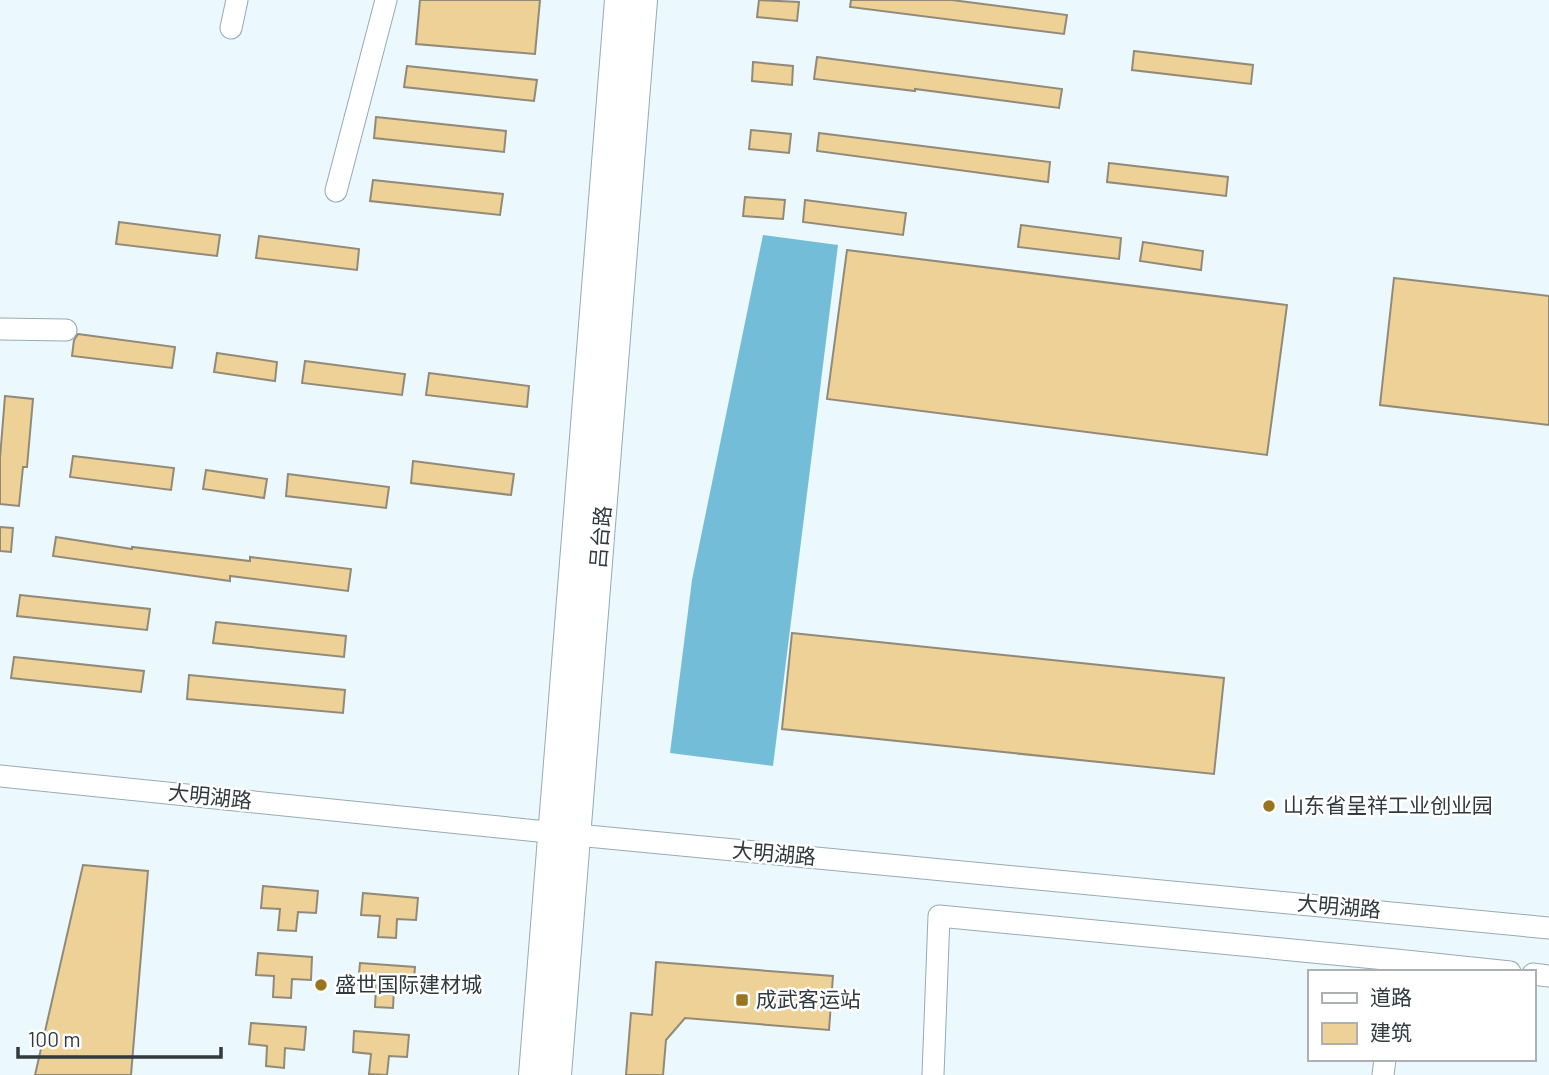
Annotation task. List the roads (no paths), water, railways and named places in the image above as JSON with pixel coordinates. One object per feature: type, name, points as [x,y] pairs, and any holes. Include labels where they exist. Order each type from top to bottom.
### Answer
[{"type":"main road","name":"吕台路","points":[[532,1075],[618,0]]},
{"type":"main road","name":"吕台路","points":[[558,1075],[644,0]]},
{"type":"street","points":[[231,28],[237,0]]},
{"type":"street","points":[[336,191],[386,0]]},
{"type":"street","points":[[0,329],[66,330]]},
{"type":"street","name":"大明湖路","points":[[0,776],[577,835],[1549,928]]},
{"type":"street","points":[[933,1075],[939,916],[1395,966],[1472,970]]},
{"type":"place","name":"山东省呈祥工业创业园","points":[[1269,806]]},
{"type":"place","name":"盛世国际建材城","points":[[321,985]]},
{"type":"place","name":"成武客运站","points":[[742,1000]]}]
